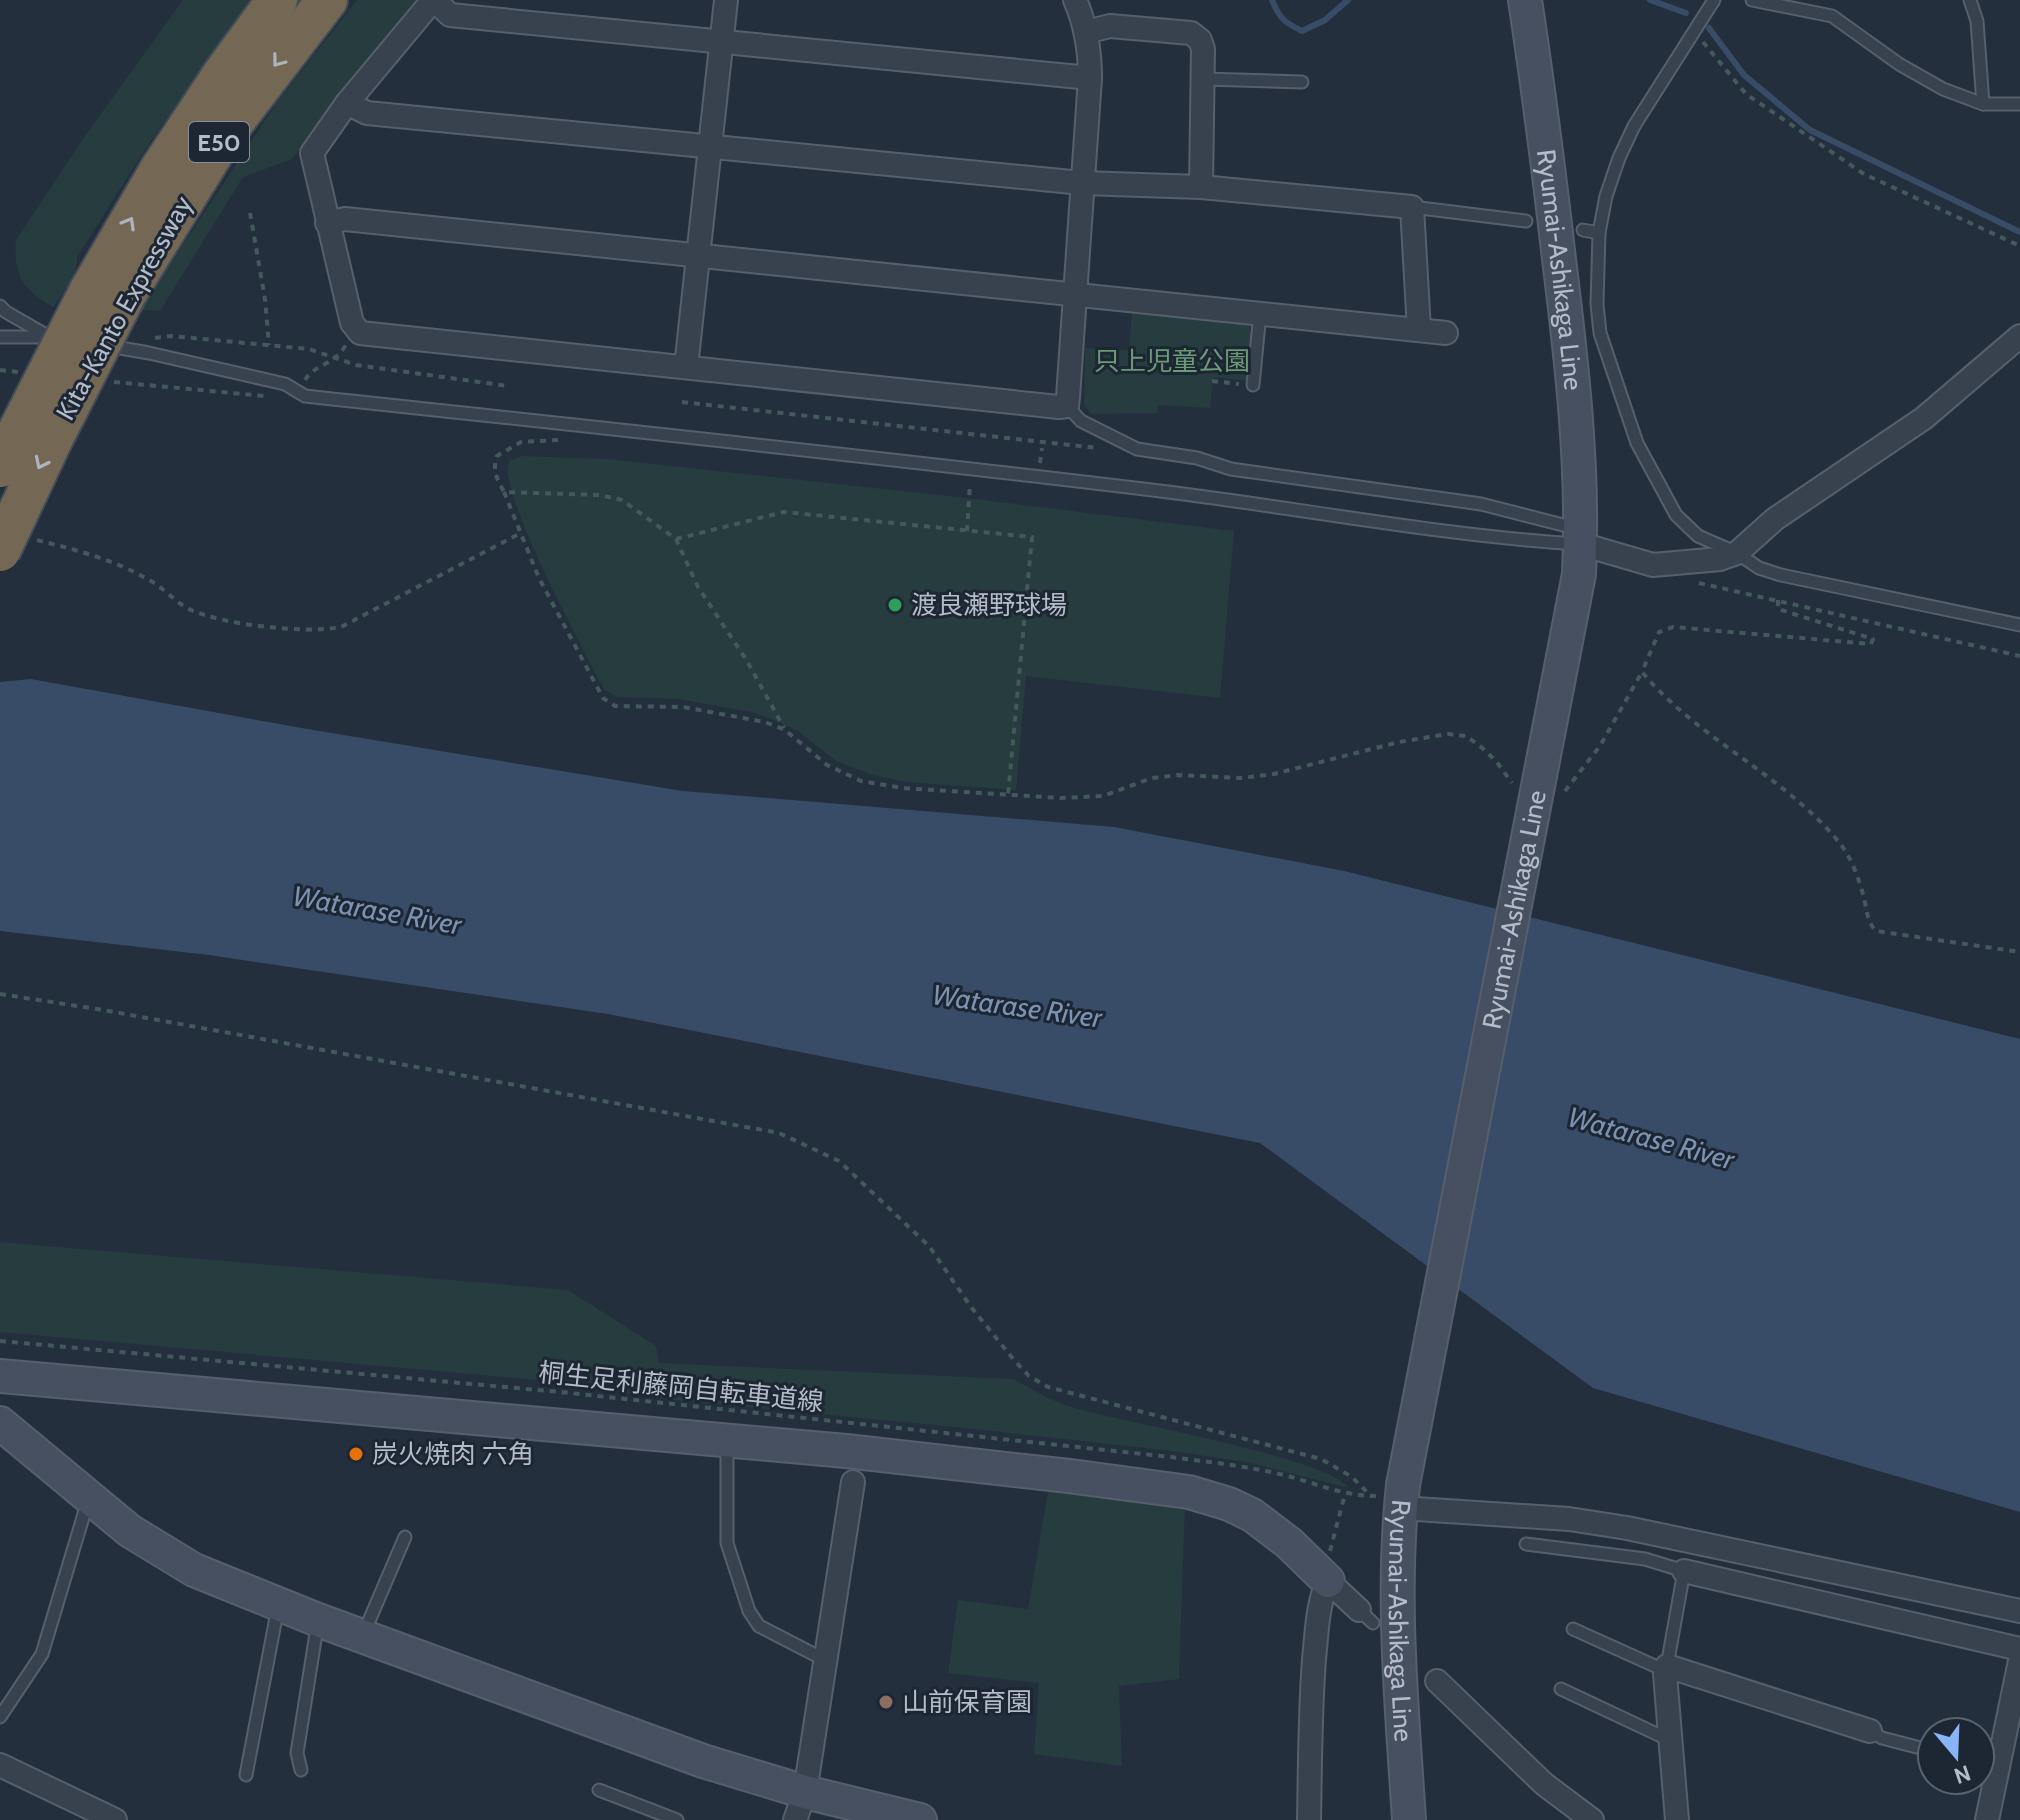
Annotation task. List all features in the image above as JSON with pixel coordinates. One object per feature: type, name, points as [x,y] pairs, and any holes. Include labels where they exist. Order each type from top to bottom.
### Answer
[{"type":"highway","name":"Kita-Kanto Expressway","points":[[14,544],[39,467],[161,168],[277,0]]},
{"type":"highway","name":"Kita-Kanto Expressway","points":[[0,467],[108,292],[327,0]]},
{"type":"street","points":[[1075,0],[1086,32],[1090,78],[1067,406],[370,335],[355,330],[312,153],[347,103],[433,0],[450,15],[1090,78]]},
{"type":"street","points":[[686,367],[726,0]]},
{"type":"street","name":"Ryumai-Ashikaga Line","points":[[1409,1820],[1398,1619],[1402,1496],[1580,559],[1582,490],[1577,417],[1543,120],[1525,0]]},
{"type":"street","points":[[1086,32],[1110,26],[1191,33],[1200,40],[1203,49],[1201,187]]},
{"type":"street","points":[[347,103],[367,113],[1082,183],[1201,187],[1412,207],[1419,330]]},
{"type":"street","points":[[327,223],[345,219],[1446,333]]},
{"type":"street","points":[[1580,559],[1653,565],[1720,559],[1737,553],[1775,519],[1924,418],[2020,336]]},
{"type":"street","points":[[0,1376],[846,1451],[1189,1492],[1229,1504],[1252,1515],[1328,1571],[1366,1616]]},
{"type":"street","points":[[0,1423],[130,1531],[194,1570],[278,1605],[703,1761],[800,1806],[920,1820]]},
{"type":"street","points":[[800,1806],[853,1482]]},
{"type":"street","points":[[1402,1496],[1627,1528],[2020,1611]]},
{"type":"street","points":[[1309,1820],[1311,1706],[1318,1618],[1328,1571]]},
{"type":"street","points":[[1684,1571],[2020,1649]]},
{"type":"street","points":[[1987,1820],[1993,1767],[2020,1661]]},
{"type":"street","points":[[1677,1820],[1667,1668],[1870,1731]]},
{"type":"street","points":[[1430,1676],[1544,1784],[1592,1820]]},
{"type":"street","points":[[0,1765],[115,1820]]},
{"type":"lane","points":[[1714,0],[1634,126],[1606,196],[1599,233],[1597,304],[1600,333],[1637,443],[1666,498],[1685,526],[1759,568],[2020,625]]},
{"type":"lane","points":[[1752,0],[1832,16],[1921,78],[1943,89],[1983,104],[2020,104]]},
{"type":"lane","points":[[1970,0],[1977,21],[1983,104]]},
{"type":"lane","points":[[1203,79],[1302,82]]},
{"type":"lane","points":[[1412,207],[1526,221]]},
{"type":"lane","points":[[1583,230],[1599,233]]},
{"type":"lane","points":[[0,306],[47,335]]},
{"type":"lane","points":[[1253,385],[1260,313]]},
{"type":"lane","points":[[0,337],[47,335],[149,353],[285,384],[305,396],[1169,492],[1456,533],[1580,559]]},
{"type":"lane","points":[[1067,406],[1081,421],[1137,449],[1197,458],[1231,469],[1492,506],[1567,526],[1580,559]]},
{"type":"lane","points":[[727,1456],[727,1543],[749,1611],[759,1626],[825,1660]]},
{"type":"lane","points":[[0,1717],[42,1654],[84,1514],[92,1501]]},
{"type":"lane","points":[[362,1636],[405,1537]]},
{"type":"lane","points":[[1526,1544],[1645,1559],[1684,1571],[1667,1668],[1573,1629]]},
{"type":"lane","points":[[246,1775],[278,1605]]},
{"type":"lane","points":[[301,1770],[297,1753],[318,1620]]},
{"type":"lane","points":[[1561,1689],[1671,1738]]},
{"type":"lane","points":[[1870,1731],[1882,1738],[1916,1747]]},
{"type":"lane","points":[[599,1790],[677,1820]]},
{"type":"path","points":[[1693,31],[1746,94],[1864,174],[2020,246]]},
{"type":"path","points":[[250,213],[265,299],[269,345]]},
{"type":"path","points":[[108,381],[262,396],[305,396],[305,380],[310,372],[337,358],[355,330]]},
{"type":"path","points":[[142,338],[171,336],[309,349],[356,365],[508,386]]},
{"type":"path","points":[[0,370],[31,373]]},
{"type":"path","points":[[1212,381],[1253,385]]},
{"type":"path","points":[[682,402],[1069,445],[1137,449]]},
{"type":"path","points":[[592,426],[564,440],[521,442],[506,448],[497,456],[494,465],[495,477],[539,578],[603,698],[615,706],[683,707],[765,722],[785,730],[827,765],[861,781],[902,788],[1060,798],[1103,796],[1152,778],[1179,775],[1212,779],[1252,777],[1399,742],[1448,734],[1466,736],[1480,746],[1517,789]]},
{"type":"path","points":[[1039,470],[1042,448]]},
{"type":"path","points":[[967,531],[970,477]]},
{"type":"path","points":[[504,492],[600,495],[622,500],[676,539],[698,587],[753,672],[785,730]]},
{"type":"path","points":[[676,539],[784,512],[1032,537],[1008,795]]},
{"type":"path","points":[[14,544],[95,554],[152,582],[190,609],[233,621],[295,631],[319,631],[341,627],[519,534]]},
{"type":"path","points":[[1653,565],[1690,581],[2020,656]]},
{"type":"path","points":[[1558,796],[1600,746],[1642,672],[1659,632],[1673,627],[1871,644],[1873,639],[1778,609],[1778,600]]},
{"type":"path","points":[[1642,672],[1662,697],[1749,762],[1840,843],[1856,874],[1870,925],[1876,931],[2020,952]]},
{"type":"path","points":[[0,994],[779,1133],[839,1161],[929,1246],[971,1307],[1029,1376],[1048,1387],[1321,1459],[1352,1477],[1366,1490]]},
{"type":"path","name":"桐生足利藤岡自転車道線","points":[[0,1341],[560,1392],[1171,1457],[1258,1470],[1354,1495]]},
{"type":"path","points":[[1328,1571],[1345,1494]]},
{"type":"green space","points":[[183,0],[253,0],[150,142],[77,257],[73,277],[53,307],[27,288],[22,280],[16,263],[16,240],[85,136]]},
{"type":"green space","points":[[357,0],[424,0],[292,159],[243,177],[160,311],[140,310],[277,102]]},
{"type":"green space","name":"只上児童公園","points":[[1132,310],[1244,321],[1252,332],[1249,381],[1213,377],[1210,408],[1158,405],[1157,413],[1091,414],[1084,405],[1085,348],[1129,350]]},
{"type":"green space","name":"渡良瀬野球場","points":[[522,456],[607,459],[1234,531],[1220,698],[1026,676],[1016,790],[906,782],[873,775],[836,761],[798,731],[751,712],[678,699],[617,697],[605,690],[598,679],[527,534],[509,478],[509,461]]},
{"type":"green space","points":[[0,1242],[568,1290],[656,1346],[659,1363],[1013,1379],[1068,1406],[1263,1452],[1332,1476],[1349,1488],[1246,1462],[1172,1451],[653,1398],[561,1382],[0,1332]]},
{"type":"green space","points":[[1049,1486],[1185,1501],[1179,1679],[1119,1686],[1122,1766],[1034,1754],[1039,1683],[948,1673],[958,1600],[1028,1609]]},
{"type":"water","name":"Watarase River","points":[[31,679],[307,729],[683,791],[1114,827],[1344,871],[2020,1039],[2020,1512],[1593,1388],[1260,1143],[608,1014],[209,955],[0,931],[0,682]]},
{"type":"waterway","points":[[1272,0],[1283,19],[1302,31],[1325,20],[1348,0]]},
{"type":"waterway","points":[[1650,0],[1686,13]]},
{"type":"waterway","points":[[1709,28],[1744,75],[1810,130],[2020,232]]},
{"type":"place","name":"渡良瀬野球場","points":[[895,605]]},
{"type":"place","name":"炭火焼肉 六角","points":[[356,1454]]},
{"type":"place","name":"山前保育園","points":[[886,1702]]}]
